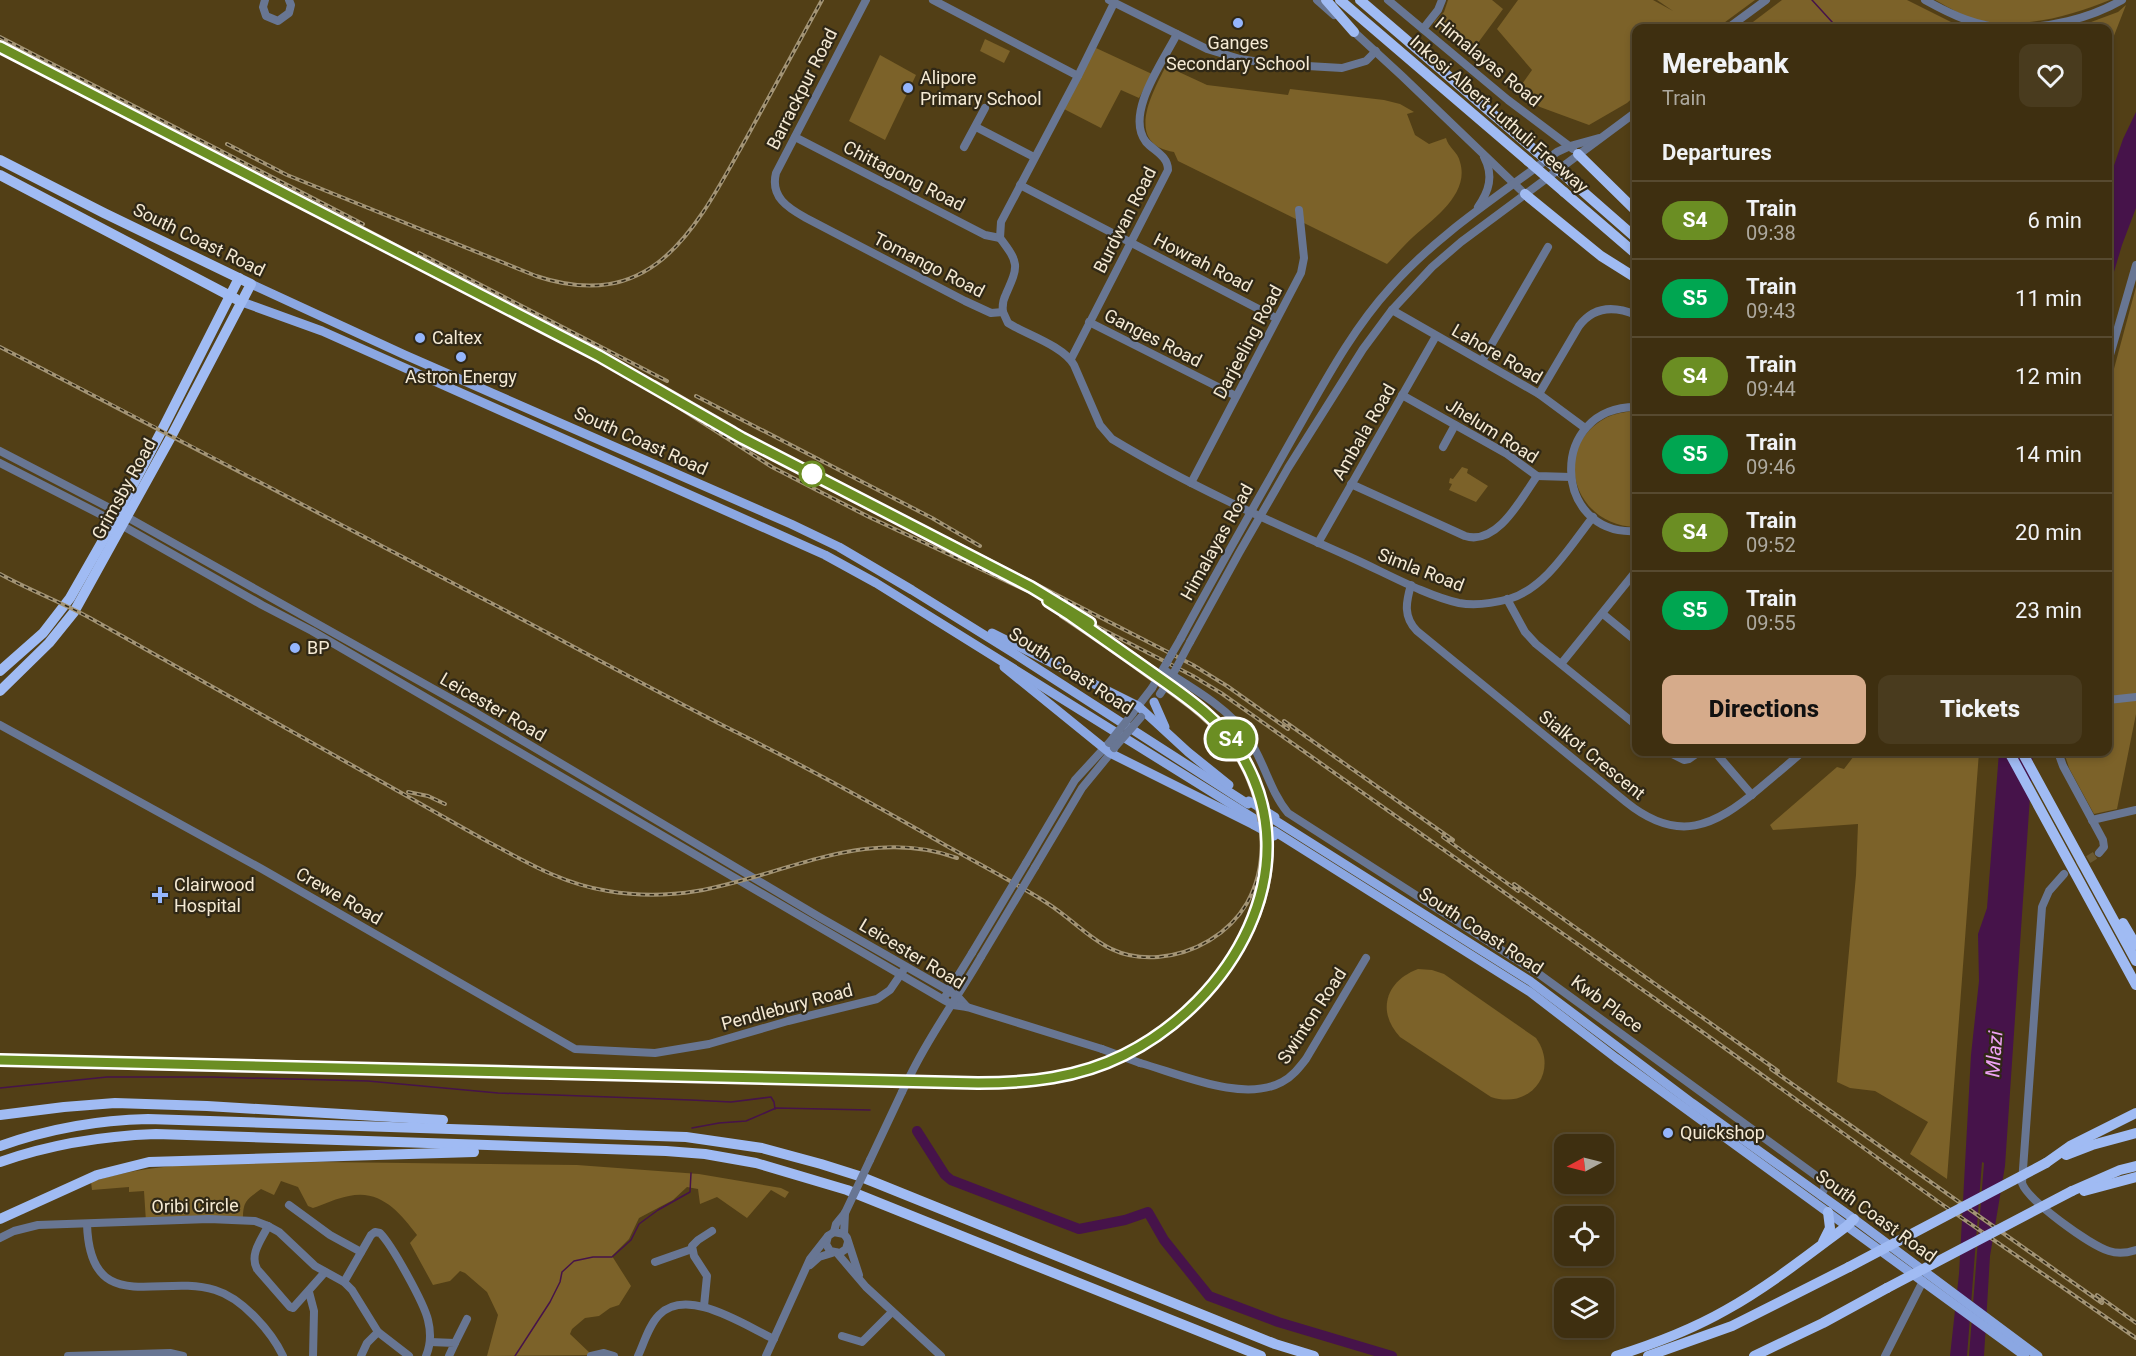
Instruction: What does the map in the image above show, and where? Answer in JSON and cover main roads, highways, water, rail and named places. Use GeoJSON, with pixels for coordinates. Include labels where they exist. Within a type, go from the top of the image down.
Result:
{"type":"FeatureCollection","features":[{"type":"Feature","properties":{"kind":"highway"},"geometry":{"type":"LineString","coordinates":[[1326,0],[1354,32]]}},
{"type":"Feature","properties":{"kind":"highway","name":"Inkosi Albert Luthuli Freeway"},"geometry":{"type":"LineString","coordinates":[[1340,0],[1632,251]]}},
{"type":"Feature","properties":{"kind":"highway","name":"Inkosi Albert Luthuli Freeway"},"geometry":{"type":"LineString","coordinates":[[1360,0],[1632,234]]}},
{"type":"Feature","properties":{"kind":"highway"},"geometry":{"type":"LineString","coordinates":[[1578,154],[1632,207]]}},
{"type":"Feature","properties":{"kind":"highway","name":"South Coast Road"},"geometry":{"type":"LineString","coordinates":[[0,160],[250,284]]}},
{"type":"Feature","properties":{"kind":"highway","name":"South Coast Road"},"geometry":{"type":"LineString","coordinates":[[0,176],[242,302]]}},
{"type":"Feature","properties":{"kind":"highway"},"geometry":{"type":"LineString","coordinates":[[1525,194],[1601,256],[1632,275]]}},
{"type":"Feature","properties":{"kind":"highway","name":"Grimsby Road"},"geometry":{"type":"LineString","coordinates":[[120,519],[239,278]]}},
{"type":"Feature","properties":{"kind":"highway","name":"Grimsby Road"},"geometry":{"type":"LineString","coordinates":[[0,691],[57,626],[70,598],[120,519],[250,284]]}},
{"type":"Feature","properties":{"kind":"highway","name":"Grimsby Road"},"geometry":{"type":"LineString","coordinates":[[0,671],[57,626]]}},
{"type":"Feature","properties":{"kind":"highway"},"geometry":{"type":"LineString","coordinates":[[2011,756],[2136,985]]}},
{"type":"Feature","properties":{"kind":"highway"},"geometry":{"type":"LineString","coordinates":[[2024,756],[2136,961]]}},
{"type":"Feature","properties":{"kind":"highway"},"geometry":{"type":"LineString","coordinates":[[2073,844],[2136,945]]}},
{"type":"Feature","properties":{"kind":"highway"},"geometry":{"type":"LineString","coordinates":[[0,1115],[89,1104],[127,1103],[499,1124],[530,1130]]}},
{"type":"Feature","properties":{"kind":"highway"},"geometry":{"type":"LineString","coordinates":[[2046,1163],[2070,1146],[2136,1113]]}},
{"type":"Feature","properties":{"kind":"highway"},"geometry":{"type":"LineString","coordinates":[[0,1146],[30,1135],[61,1128],[126,1119],[530,1130],[708,1139],[762,1148],[859,1176],[1275,1344],[1314,1356]]}},
{"type":"Feature","properties":{"kind":"highway"},"geometry":{"type":"LineString","coordinates":[[1648,1356],[1732,1326],[2046,1163],[2092,1145],[2136,1133]]}},
{"type":"Feature","properties":{"kind":"highway"},"geometry":{"type":"LineString","coordinates":[[0,1162],[63,1143],[156,1134],[705,1154],[756,1163],[819,1181],[882,1203],[1261,1356]]}},
{"type":"Feature","properties":{"kind":"highway"},"geometry":{"type":"LineString","coordinates":[[0,1219],[97,1175],[149,1162],[580,1149]]}},
{"type":"Feature","properties":{"kind":"highway"},"geometry":{"type":"LineString","coordinates":[[1754,1356],[1814,1328],[2072,1191],[2136,1166]]}},
{"type":"Feature","properties":{"kind":"highway"},"geometry":{"type":"LineString","coordinates":[[2072,1191],[2082,1192],[2136,1177]]}},
{"type":"Feature","properties":{"kind":"highway"},"geometry":{"type":"LineString","coordinates":[[1822,1245],[1830,1228],[1828,1212]]}},
{"type":"Feature","properties":{"kind":"highway"},"geometry":{"type":"LineString","coordinates":[[1616,1356],[1671,1336],[1727,1310],[1759,1290],[1851,1223]]}},
{"type":"Feature","properties":{"kind":"main road","name":"South Coast Road"},"geometry":{"type":"LineString","coordinates":[[250,284],[839,547],[912,590],[1249,802],[1302,848],[1530,992],[1623,1063],[1828,1212],[1851,1223],[1934,1284],[2006,1331],[2038,1356]]}},
{"type":"Feature","properties":{"kind":"main road","name":"South Coast Road"},"geometry":{"type":"LineString","coordinates":[[242,302],[299,322],[825,555],[906,602],[1254,822]]}},
{"type":"Feature","properties":{"kind":"main road"},"geometry":{"type":"LineString","coordinates":[[299,322],[305,309]]}},
{"type":"Feature","properties":{"kind":"main road"},"geometry":{"type":"LineString","coordinates":[[413,372],[420,361]]}},
{"type":"Feature","properties":{"kind":"main road"},"geometry":{"type":"LineString","coordinates":[[483,403],[488,391]]}},
{"type":"Feature","properties":{"kind":"main road"},"geometry":{"type":"LineString","coordinates":[[528,423],[533,411]]}},
{"type":"Feature","properties":{"kind":"main road"},"geometry":{"type":"LineString","coordinates":[[555,435],[560,423]]}},
{"type":"Feature","properties":{"kind":"main road"},"geometry":{"type":"LineString","coordinates":[[627,467],[633,455]]}},
{"type":"Feature","properties":{"kind":"main road"},"geometry":{"type":"LineString","coordinates":[[763,528],[769,515]]}},
{"type":"Feature","properties":{"kind":"main road"},"geometry":{"type":"LineString","coordinates":[[906,602],[912,590]]}},
{"type":"Feature","properties":{"kind":"main road"},"geometry":{"type":"LineString","coordinates":[[970,626],[986,630],[1139,712],[1169,734],[1249,802]]}},
{"type":"Feature","properties":{"kind":"main road"},"geometry":{"type":"LineString","coordinates":[[973,644],[1109,748],[1254,822],[1275,825]]}},
{"type":"Feature","properties":{"kind":"main road"},"geometry":{"type":"LineString","coordinates":[[1157,698],[1157,711],[1169,734]]}},
{"type":"Feature","properties":{"kind":"main road","name":"South Coast Road"},"geometry":{"type":"LineString","coordinates":[[1275,825],[1530,981],[1620,1050],[1821,1196],[1923,1281],[1934,1284],[2002,1341],[2025,1356]]}},
{"type":"Feature","properties":{"kind":"main road"},"geometry":{"type":"LineString","coordinates":[[2011,1348],[2020,1356]]}},
{"type":"Feature","properties":{"kind":"water"},"geometry":{"type":"Polygon","coordinates":[[[2136,112],[2136,208],[2112,279],[2112,171],[2123,139],[2136,112]]]}},
{"type":"Feature","properties":{"kind":"water","name":"Mlazi"},"geometry":{"type":"Polygon","coordinates":[[[1999,756],[2033,756],[2005,1166],[1990,1256],[1984,1356],[1969,1356],[1984,1163],[1982,1162],[1967,1356],[1950,1356],[1959,1274],[1971,1055],[1979,981],[1978,934],[1987,908],[1999,756]]]}},
{"type":"Feature","properties":{"kind":"waterway"},"geometry":{"type":"LineString","coordinates":[[1812,0],[1835,24]]}},
{"type":"Feature","properties":{"kind":"waterway"},"geometry":{"type":"LineString","coordinates":[[0,1088],[107,1077],[368,1081],[498,1093],[731,1102],[771,1097],[775,1109]]}},
{"type":"Feature","properties":{"kind":"waterway"},"geometry":{"type":"LineString","coordinates":[[692,1128],[746,1121],[776,1108],[870,1110]]}},
{"type":"Feature","properties":{"kind":"waterway"},"geometry":{"type":"LineString","coordinates":[[917,1131],[945,1175],[951,1180],[1079,1229],[1125,1220],[1148,1212],[1164,1240],[1209,1296],[1278,1322],[1392,1356]]}},
{"type":"Feature","properties":{"kind":"waterway"},"geometry":{"type":"LineString","coordinates":[[515,1356],[550,1302],[560,1282],[562,1272],[574,1261],[593,1257],[612,1257],[631,1240],[639,1224],[690,1192],[691,1173]]}},
{"type":"Feature","properties":{"kind":"tunnel"},"geometry":{"type":"LineString","coordinates":[[2078,866],[2099,853]]}},
{"type":"Feature","properties":{"kind":"railway"},"geometry":{"type":"LineString","coordinates":[[227,144],[287,175],[536,276],[578,285],[613,283],[643,273],[668,254],[690,230],[729,170],[822,0]]}},
{"type":"Feature","properties":{"kind":"railway"},"geometry":{"type":"LineString","coordinates":[[0,37],[363,224]]}},
{"type":"Feature","properties":{"kind":"railway"},"geometry":{"type":"LineString","coordinates":[[0,51],[610,366],[772,467],[869,517],[1036,595],[1193,676],[1221,693],[1701,1031],[1943,1205],[2136,1338]]}},
{"type":"Feature","properties":{"kind":"railway"},"geometry":{"type":"LineString","coordinates":[[355,224],[424,260]]}},
{"type":"Feature","properties":{"kind":"railway"},"geometry":{"type":"LineString","coordinates":[[419,253],[667,381]]}},
{"type":"Feature","properties":{"kind":"railway"},"geometry":{"type":"LineString","coordinates":[[0,347],[842,788],[1035,895],[1110,948],[1140,957],[1158,957],[1185,952],[1209,940],[1231,924],[1247,903],[1256,884],[1262,845],[1255,798],[1247,776],[1223,738],[1190,707],[1061,616]]}},
{"type":"Feature","properties":{"kind":"railway"},"geometry":{"type":"LineString","coordinates":[[655,382],[735,428]]}},
{"type":"Feature","properties":{"kind":"railway"},"geometry":{"type":"LineString","coordinates":[[696,396],[932,518],[980,546]]}},
{"type":"Feature","properties":{"kind":"railway"},"geometry":{"type":"LineString","coordinates":[[725,428],[954,547]]}},
{"type":"Feature","properties":{"kind":"railway"},"geometry":{"type":"LineString","coordinates":[[948,539],[1193,665],[1288,729]]}},
{"type":"Feature","properties":{"kind":"railway"},"geometry":{"type":"LineString","coordinates":[[0,574],[90,618],[513,855],[544,871],[591,888],[641,895],[697,891],[826,856],[891,847],[924,849],[957,858]]}},
{"type":"Feature","properties":{"kind":"railway"},"geometry":{"type":"LineString","coordinates":[[1130,651],[1191,695],[1226,728]]}},
{"type":"Feature","properties":{"kind":"railway"},"geometry":{"type":"LineString","coordinates":[[1284,721],[1453,840]]}},
{"type":"Feature","properties":{"kind":"railway"},"geometry":{"type":"LineString","coordinates":[[0,1064],[983,1086],[1030,1085],[1078,1077],[1137,1052],[1178,1023],[1214,989],[1243,949],[1263,905],[1272,858],[1268,810],[1250,762]]}},
{"type":"Feature","properties":{"kind":"railway"},"geometry":{"type":"LineString","coordinates":[[408,792],[428,796],[445,804]]}},
{"type":"Feature","properties":{"kind":"railway"},"geometry":{"type":"LineString","coordinates":[[1443,837],[1518,891]]}},
{"type":"Feature","properties":{"kind":"railway"},"geometry":{"type":"LineString","coordinates":[[1514,884],[1778,1071]]}},
{"type":"Feature","properties":{"kind":"railway"},"geometry":{"type":"LineString","coordinates":[[1771,1069],[2102,1303]]}},
{"type":"Feature","properties":{"kind":"railway"},"geometry":{"type":"LineString","coordinates":[[2097,1295],[2136,1323]]}},
{"type":"Feature","properties":{"kind":"train","name":"S4"},"geometry":{"type":"LineString","coordinates":[[0,47],[599,356],[742,438],[1073,610],[1090,623],[1048,601],[1196,704],[1231,739],[1246,763],[1258,790],[1265,819],[1268,856],[1261,898],[1246,935],[1230,963],[1201,998],[1170,1026],[1123,1056],[1097,1067],[1050,1079],[978,1083],[0,1060]]}},
{"type":"Feature","properties":{"kind":"place","name":"Ganges Secondary School"},"geometry":{"type":"Point","coordinates":[1238,23]}},
{"type":"Feature","properties":{"kind":"place","name":"Alipore Primary School"},"geometry":{"type":"Point","coordinates":[908,88]}},
{"type":"Feature","properties":{"kind":"place","name":"Caltex"},"geometry":{"type":"Point","coordinates":[420,338]}},
{"type":"Feature","properties":{"kind":"place","name":"Astron Energy"},"geometry":{"type":"Point","coordinates":[461,357]}},
{"type":"Feature","properties":{"kind":"place","name":"BP"},"geometry":{"type":"Point","coordinates":[295,648]}},
{"type":"Feature","properties":{"kind":"place","name":"Clairwood Hospital"},"geometry":{"type":"Point","coordinates":[160,895]}},
{"type":"Feature","properties":{"kind":"place","name":"Quickshop"},"geometry":{"type":"Point","coordinates":[1668,1133]}}]}
